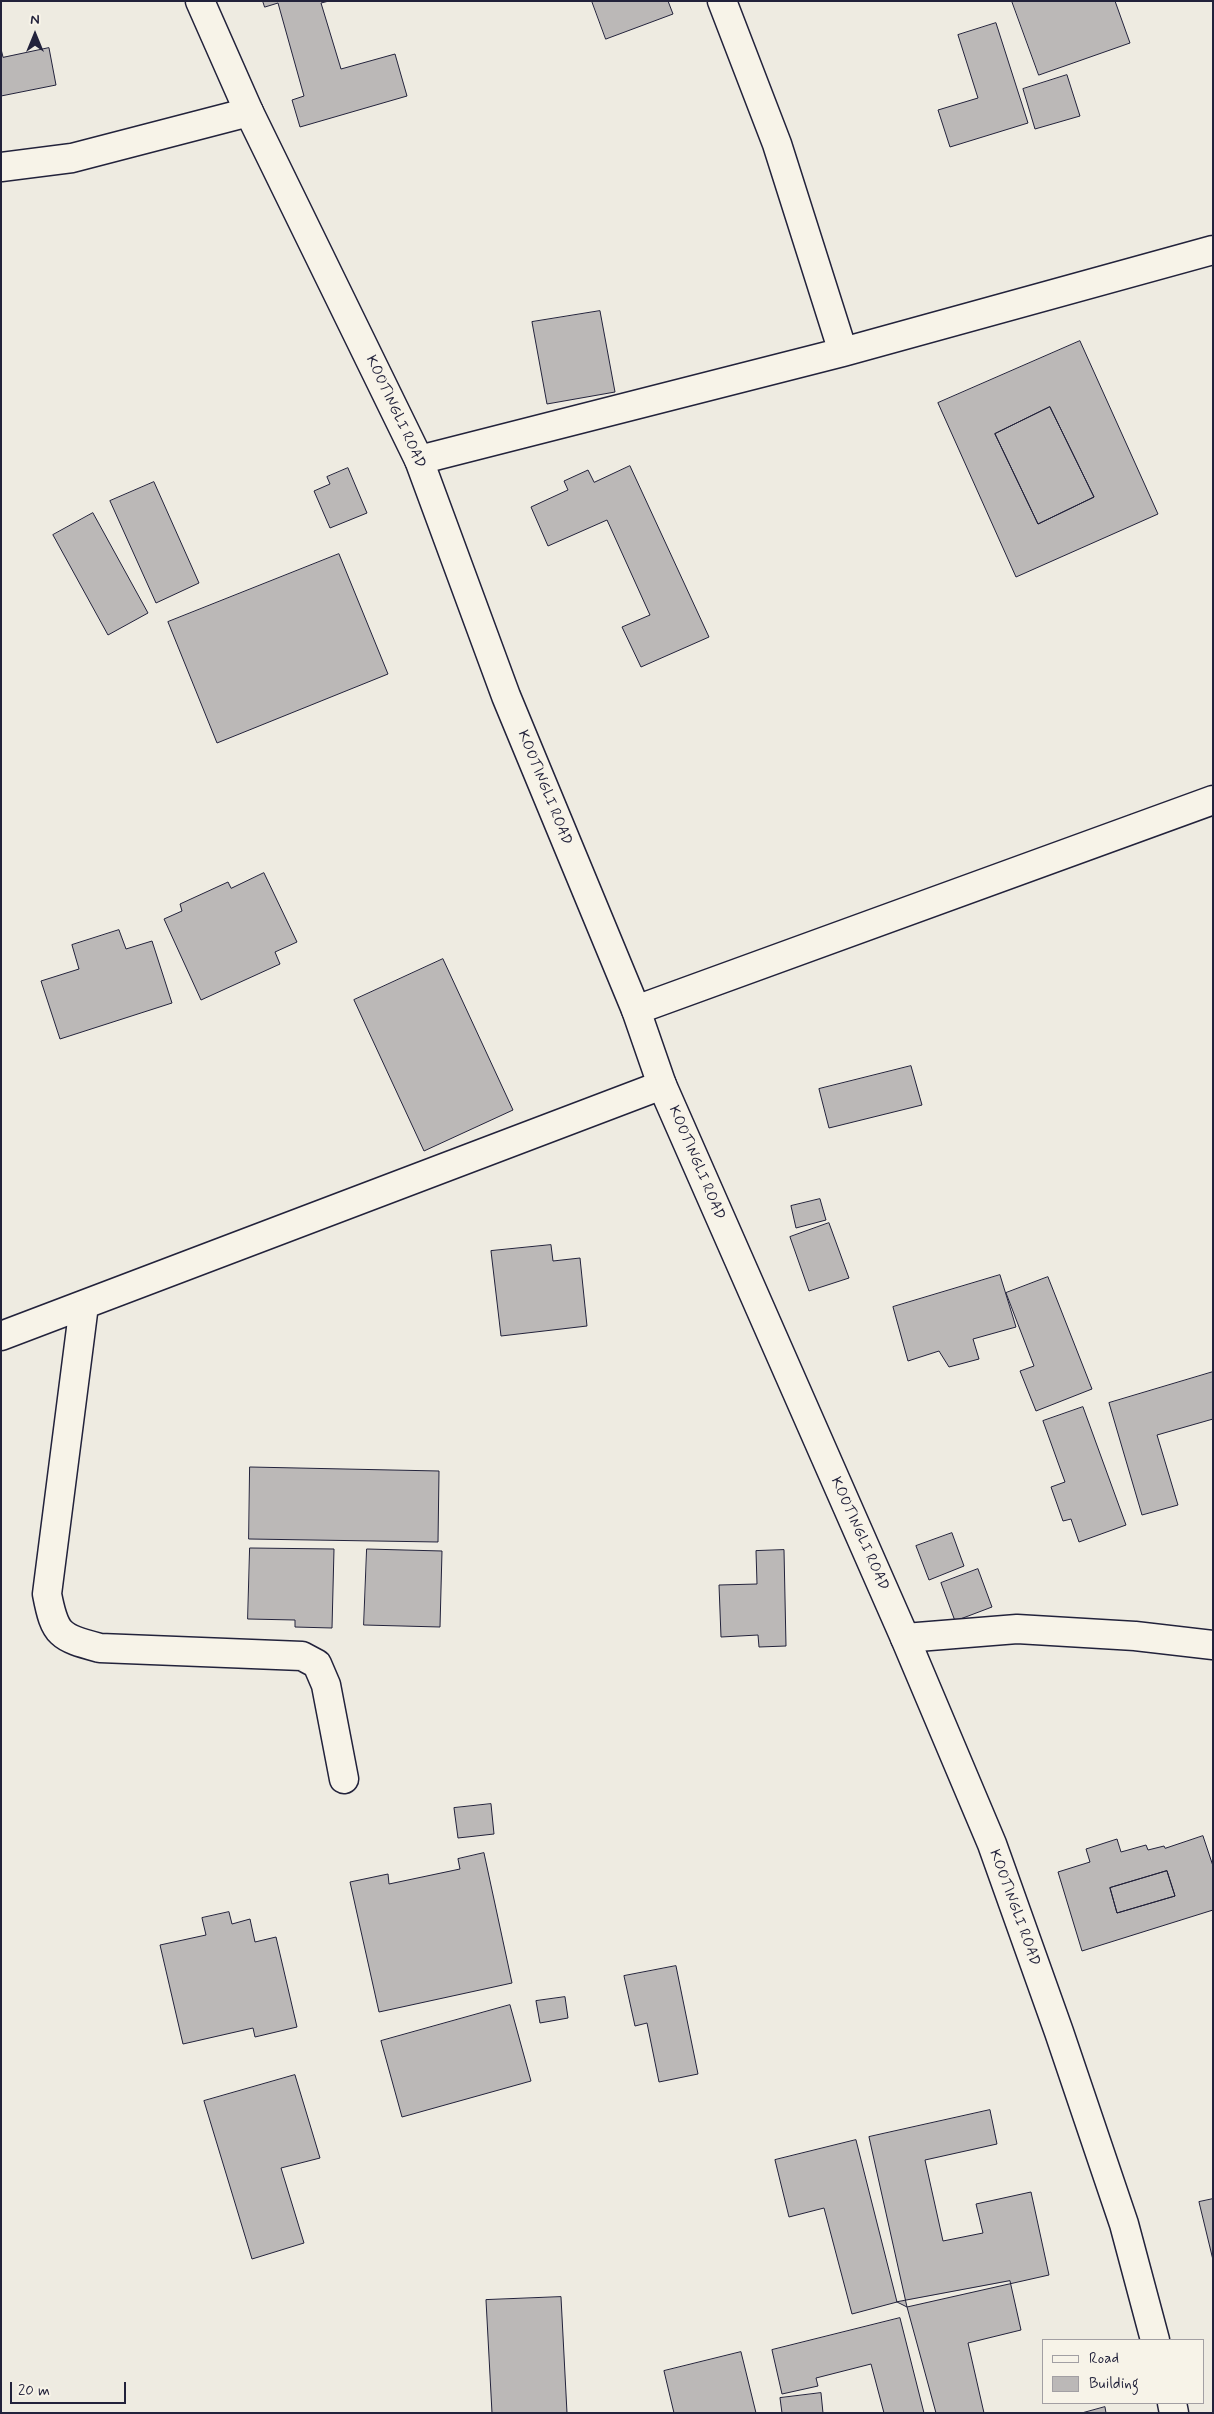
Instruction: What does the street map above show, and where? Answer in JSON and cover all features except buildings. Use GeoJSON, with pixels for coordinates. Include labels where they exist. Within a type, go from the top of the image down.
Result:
{"type":"FeatureCollection","features":[{"type":"Feature","properties":{"kind":"street","name":"KOOTINGLI ROAD"},"geometry":{"type":"LineString","coordinates":[[200,1],[249,112],[419,460],[506,696],[636,1010],[662,1085],[798,1400],[905,1638],[992,1844],[1059,2032],[1124,2224],[1155,2339]]}},
{"type":"Feature","properties":{"kind":"street"},"geometry":{"type":"LineString","coordinates":[[722,1],[777,144],[843,352]]}},
{"type":"Feature","properties":{"kind":"street"},"geometry":{"type":"LineString","coordinates":[[1,167],[72,158],[249,112]]}},
{"type":"Feature","properties":{"kind":"street"},"geometry":{"type":"LineString","coordinates":[[419,460],[843,352],[1213,250]]}},
{"type":"Feature","properties":{"kind":"street"},"geometry":{"type":"LineString","coordinates":[[636,1010],[1213,800]]}},
{"type":"Feature","properties":{"kind":"street"},"geometry":{"type":"LineString","coordinates":[[1,1336],[662,1085]]}},
{"type":"Feature","properties":{"kind":"street"},"geometry":{"type":"LineString","coordinates":[[84,1305],[47,1594],[52,1620],[67,1639],[100,1648],[302,1656],[317,1664],[326,1684],[344,1779]]}},
{"type":"Feature","properties":{"kind":"street"},"geometry":{"type":"LineString","coordinates":[[905,1638],[1017,1629],[1135,1636],[1213,1645]]}}]}
